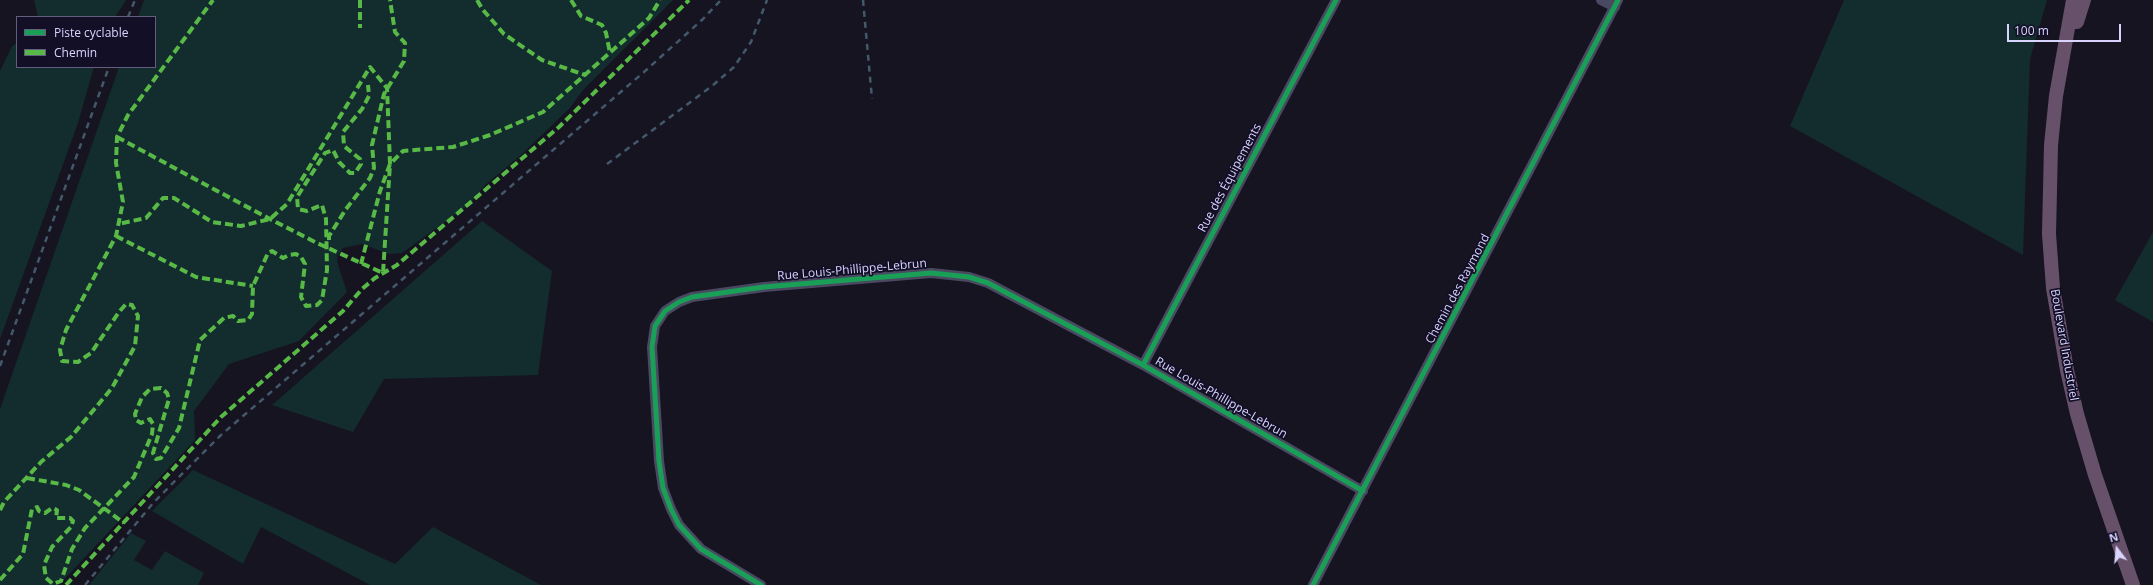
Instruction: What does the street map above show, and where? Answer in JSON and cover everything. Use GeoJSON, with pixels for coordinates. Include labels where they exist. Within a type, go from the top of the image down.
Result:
{"type":"FeatureCollection","features":[{"type":"Feature","properties":{"kind":"highway","name":"Boulevard Industriel"},"geometry":{"type":"LineString","coordinates":[[2073,0],[2056,96],[2050,189],[2049,234],[2053,288],[2067,370],[2077,414],[2095,475],[2133,585]]}},
{"type":"Feature","properties":{"kind":"highway","name":"Boulevard Industriel"},"geometry":{"type":"LineString","coordinates":[[2056,96],[2084,0]]}},
{"type":"Feature","properties":{"kind":"street","name":"Rue des Équipements"},"geometry":{"type":"LineString","coordinates":[[1143,365],[1336,0]]}},
{"type":"Feature","properties":{"kind":"street"},"geometry":{"type":"LineString","coordinates":[[1601,0],[1616,4]]}},
{"type":"Feature","properties":{"kind":"street","name":"Chemin des Raymond"},"geometry":{"type":"LineString","coordinates":[[1313,585],[1616,4]]}},
{"type":"Feature","properties":{"kind":"street","name":"Rue Louis-Phillippe-Lebrun"},"geometry":{"type":"LineString","coordinates":[[761,585],[721,563],[695,544],[679,525],[671,510],[663,488],[659,461],[652,347],[655,326],[665,311],[679,302],[692,297],[764,287],[931,273],[951,274],[988,283],[1143,365],[1363,491]]}},
{"type":"Feature","properties":{"kind":"green space"},"geometry":{"type":"Polygon","coordinates":[[[34,0],[126,0],[116,16],[38,16],[34,0]]]}},
{"type":"Feature","properties":{"kind":"green space"},"geometry":{"type":"Polygon","coordinates":[[[144,0],[673,0],[583,90],[570,108],[521,155],[483,187],[470,204],[402,253],[389,254],[362,244],[343,248],[337,256],[338,265],[347,292],[299,341],[229,364],[194,411],[195,440],[59,585],[0,585],[0,409],[119,68],[156,68],[156,16],[138,16],[144,0]]]}},
{"type":"Feature","properties":{"kind":"green space"},"geometry":{"type":"Polygon","coordinates":[[[1844,0],[2047,0],[2030,59],[2023,255],[1790,126],[1844,0]]]}},
{"type":"Feature","properties":{"kind":"green space"},"geometry":{"type":"Polygon","coordinates":[[[16,44],[16,68],[94,68],[78,123],[0,339],[0,71],[12,46],[16,44]]]}},
{"type":"Feature","properties":{"kind":"green space"},"geometry":{"type":"Polygon","coordinates":[[[482,221],[552,271],[538,375],[384,379],[353,432],[272,405],[482,221]]]}},
{"type":"Feature","properties":{"kind":"green space"},"geometry":{"type":"Polygon","coordinates":[[[2153,232],[2153,322],[2115,300],[2153,232]]]}},
{"type":"Feature","properties":{"kind":"green space"},"geometry":{"type":"Polygon","coordinates":[[[193,470],[395,564],[433,527],[541,585],[370,585],[261,527],[243,564],[152,511],[193,470]]]}},
{"type":"Feature","properties":{"kind":"green space"},"geometry":{"type":"Polygon","coordinates":[[[131,533],[146,541],[134,560],[152,570],[165,551],[204,573],[198,585],[89,585],[131,533]]]}},
{"type":"Feature","properties":{"kind":"railway"},"geometry":{"type":"LineString","coordinates":[[128,16],[135,0]]}},
{"type":"Feature","properties":{"kind":"railway"},"geometry":{"type":"LineString","coordinates":[[85,585],[154,502],[221,435],[644,72],[703,19],[721,0]]}},
{"type":"Feature","properties":{"kind":"railway"},"geometry":{"type":"LineString","coordinates":[[607,164],[712,86],[734,67],[751,42],[767,0]]}},
{"type":"Feature","properties":{"kind":"railway"},"geometry":{"type":"LineString","coordinates":[[863,0],[872,99]]}},
{"type":"Feature","properties":{"kind":"railway"},"geometry":{"type":"LineString","coordinates":[[0,366],[109,68]]}},
{"type":"Feature","properties":{"kind":"marked path"},"geometry":{"type":"LineString","coordinates":[[0,510],[4,502],[41,462],[71,437],[112,388],[135,346],[138,316],[132,305],[126,304],[91,353],[78,362],[62,361],[60,350],[66,330],[116,236],[123,202],[116,163],[117,137],[128,115],[213,0]]}},
{"type":"Feature","properties":{"kind":"marked path"},"geometry":{"type":"LineString","coordinates":[[360,0],[360,28]]}},
{"type":"Feature","properties":{"kind":"marked path"},"geometry":{"type":"LineString","coordinates":[[329,240],[329,236],[346,209],[370,178],[374,168],[372,145],[384,94],[404,61],[405,43],[395,32],[390,0]]}},
{"type":"Feature","properties":{"kind":"marked path"},"geometry":{"type":"LineString","coordinates":[[477,0],[483,10],[504,34],[542,60],[585,75]]}},
{"type":"Feature","properties":{"kind":"marked path"},"geometry":{"type":"LineString","coordinates":[[571,0],[581,16],[602,25],[606,33],[610,53]]}},
{"type":"Feature","properties":{"kind":"marked path"},"geometry":{"type":"LineString","coordinates":[[361,264],[380,191],[390,164],[403,151],[453,147],[490,135],[543,112],[649,18],[660,0]]}},
{"type":"Feature","properties":{"kind":"marked path"},"geometry":{"type":"LineString","coordinates":[[66,585],[221,417],[343,311],[362,289],[375,278],[397,265],[559,127],[689,0]]}},
{"type":"Feature","properties":{"kind":"marked path"},"geometry":{"type":"LineString","coordinates":[[117,137],[270,219],[317,243],[383,273],[390,164],[387,88],[370,67],[287,204],[270,219],[241,226],[212,222],[174,198],[163,198],[146,218],[118,224]]}},
{"type":"Feature","properties":{"kind":"marked path"},"geometry":{"type":"LineString","coordinates":[[0,580],[23,554],[32,509],[37,507],[39,511],[45,513],[52,508],[57,510],[56,518],[70,518],[73,521],[71,527],[52,547],[44,565],[46,578],[53,584],[61,581],[72,549],[85,528],[134,477],[152,434],[153,424],[150,419],[141,423],[136,420],[135,414],[142,397],[150,389],[161,388],[167,393],[169,399],[153,453],[156,459],[161,458],[179,428],[200,340],[224,318],[233,316],[238,321],[248,320],[252,314],[253,286],[268,253],[272,251],[283,258],[296,254],[301,257],[305,264],[301,297],[306,306],[317,305],[322,300],[327,270],[326,219],[322,205],[307,211],[298,209],[297,197],[325,153],[333,150],[339,162],[350,173],[355,173],[361,164],[360,159],[344,146],[343,132],[362,109],[369,96],[368,85]]}},
{"type":"Feature","properties":{"kind":"marked path"},"geometry":{"type":"LineString","coordinates":[[116,236],[196,277],[253,286]]}},
{"type":"Feature","properties":{"kind":"marked path"},"geometry":{"type":"LineString","coordinates":[[27,478],[66,485],[79,490],[124,523]]}},
{"type":"Feature","properties":{"kind":"cycle path"},"geometry":{"type":"LineString","coordinates":[[1143,365],[1336,0]]}},
{"type":"Feature","properties":{"kind":"cycle path"},"geometry":{"type":"LineString","coordinates":[[1313,585],[1618,0]]}},
{"type":"Feature","properties":{"kind":"cycle path"},"geometry":{"type":"LineString","coordinates":[[761,585],[701,549],[679,525],[663,488],[659,461],[652,347],[655,326],[665,311],[679,302],[692,297],[764,287],[931,273],[969,277],[988,283],[1143,365],[1363,491]]}}]}
